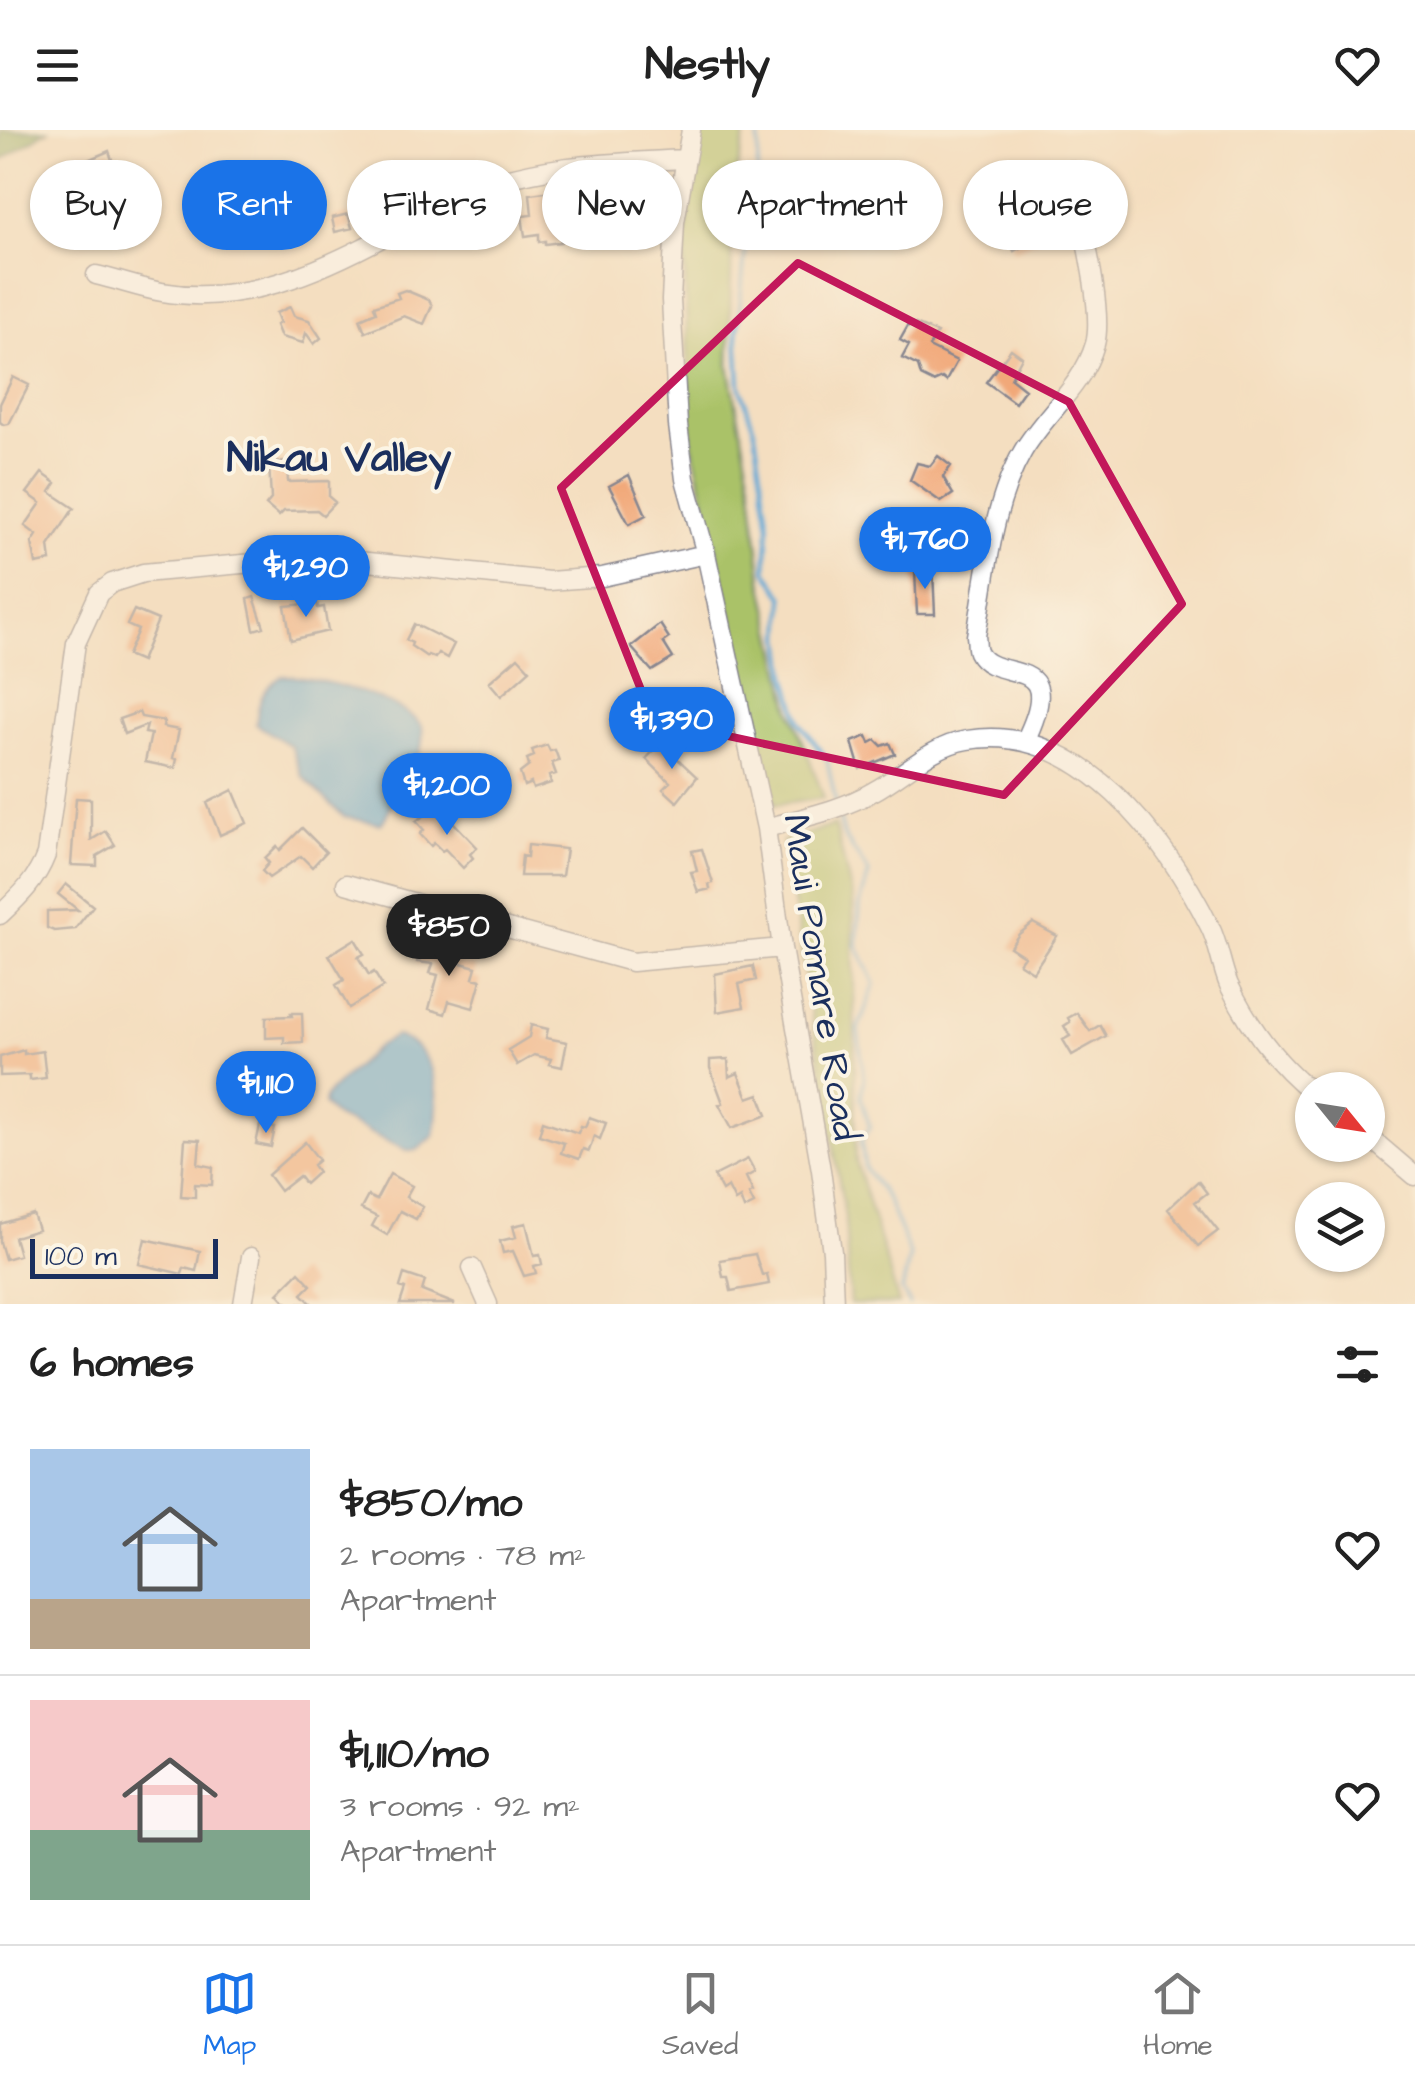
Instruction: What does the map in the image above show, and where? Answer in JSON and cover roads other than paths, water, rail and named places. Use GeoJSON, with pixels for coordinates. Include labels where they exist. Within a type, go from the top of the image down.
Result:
{"type":"FeatureCollection","features":[{"type":"Feature","properties":{"kind":"street","name":"Maui Pomare Road"},"geometry":{"type":"LineString","coordinates":[[692,130],[675,222],[671,300],[678,424],[685,478],[706,554],[766,828],[782,948],[821,1170],[832,1252],[834,1304]]}},
{"type":"Feature","properties":{"kind":"street"},"geometry":{"type":"LineString","coordinates":[[96,275],[163,292],[203,295],[240,291],[295,280],[474,190],[556,166],[686,159]]}},
{"type":"Feature","properties":{"kind":"street"},"geometry":{"type":"LineString","coordinates":[[1025,741],[1039,707],[1036,686],[1025,674],[991,664],[978,653],[976,636],[996,524],[1015,468],[1039,425],[1080,378],[1096,342],[1097,310],[1086,250]]}},
{"type":"Feature","properties":{"kind":"street"},"geometry":{"type":"LineString","coordinates":[[0,915],[30,886],[46,855],[76,644],[99,593],[112,582],[142,572],[320,557],[550,581],[602,577],[706,554]]}},
{"type":"Feature","properties":{"kind":"street"},"geometry":{"type":"LineString","coordinates":[[766,828],[874,792],[936,750],[965,740],[998,737],[1059,752],[1102,782],[1181,874],[1212,930],[1228,982],[1248,1019],[1274,1057],[1295,1076]]}},
{"type":"Feature","properties":{"kind":"street"},"geometry":{"type":"LineString","coordinates":[[346,884],[632,962],[782,948]]}},
{"type":"Feature","properties":{"kind":"street"},"geometry":{"type":"LineString","coordinates":[[1385,1150],[1415,1176]]}},
{"type":"Feature","properties":{"kind":"street"},"geometry":{"type":"LineString","coordinates":[[243,1304],[251,1258]]}},
{"type":"Feature","properties":{"kind":"street"},"geometry":{"type":"LineString","coordinates":[[472,1268],[488,1304]]}},
{"type":"Feature","properties":{"kind":"water"},"geometry":{"type":"Polygon","coordinates":[[[282,676],[358,691],[397,707],[422,727],[418,758],[381,824],[344,817],[302,776],[291,746],[256,724],[262,697],[282,676]]]}},
{"type":"Feature","properties":{"kind":"water"},"geometry":{"type":"Polygon","coordinates":[[[396,1036],[421,1052],[436,1092],[434,1136],[417,1150],[406,1150],[336,1117],[324,1105],[331,1090],[379,1045],[396,1036]]]}},
{"type":"Feature","properties":{"kind":"waterway"},"geometry":{"type":"LineString","coordinates":[[759,130],[757,188],[737,333],[740,385],[755,432],[769,526],[766,570],[784,597],[782,637],[787,675],[800,722],[827,760],[836,803]]}},
{"type":"Feature","properties":{"kind":"waterway"},"geometry":{"type":"LineString","coordinates":[[838,812],[844,836],[869,873],[860,904],[857,945],[875,984],[858,1029],[864,1078],[861,1097],[870,1127],[861,1141],[865,1168],[887,1199],[910,1254],[902,1291],[910,1304]]}},
{"type":"Feature","properties":{"kind":"district","name":"Nikau Valley"},"geometry":{"type":"Point","coordinates":[339,456]}}]}
